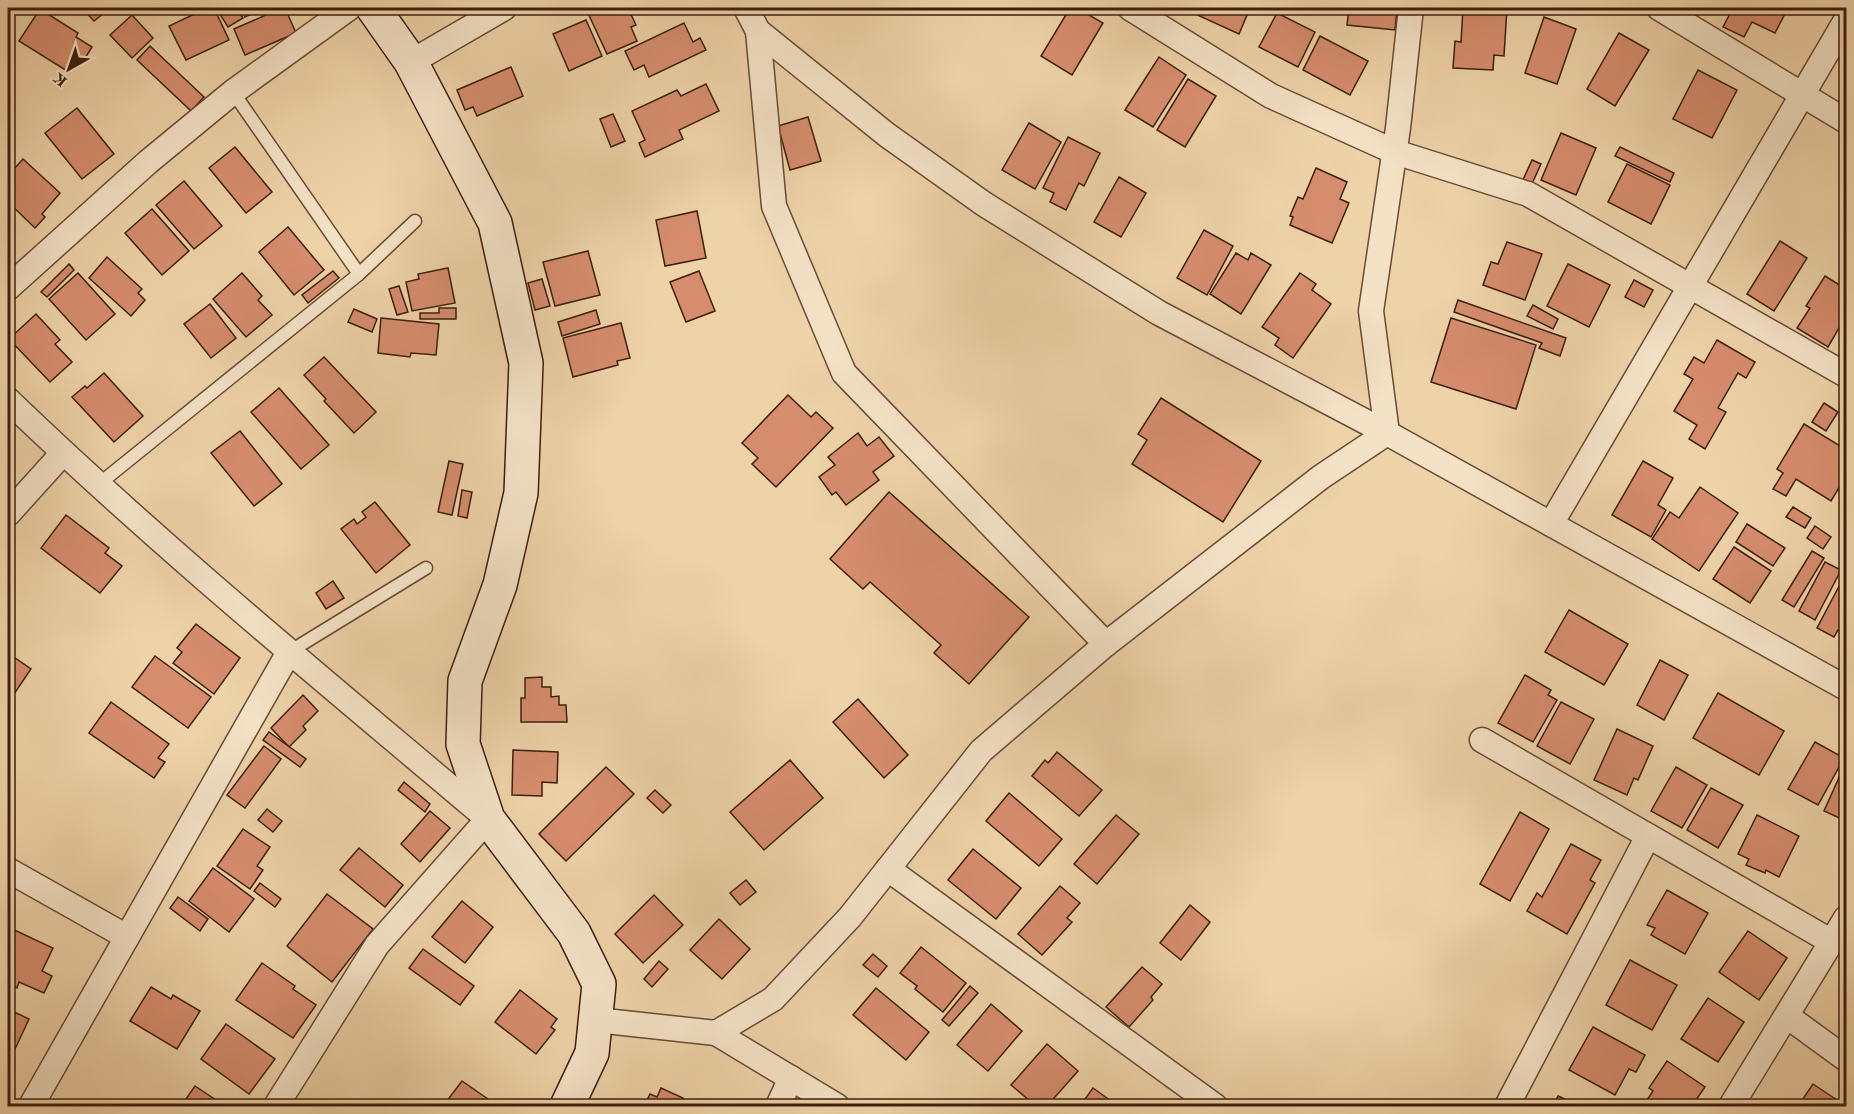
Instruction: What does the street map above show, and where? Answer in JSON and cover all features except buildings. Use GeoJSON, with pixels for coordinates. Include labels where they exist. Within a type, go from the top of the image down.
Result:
{"type":"FeatureCollection","features":[{"type":"Feature","properties":{"kind":"street"},"geometry":{"type":"LineString","coordinates":[[8,288],[148,162],[233,92],[349,8]]}},
{"type":"Feature","properties":{"kind":"street"},"geometry":{"type":"LineString","coordinates":[[373,8],[411,62],[495,224],[526,363],[521,494],[500,585],[465,681],[463,744],[488,819]]}},
{"type":"Feature","properties":{"kind":"street"},"geometry":{"type":"LineString","coordinates":[[411,62],[504,8]]}},
{"type":"Feature","properties":{"kind":"street"},"geometry":{"type":"LineString","coordinates":[[746,8],[758,31],[774,206],[844,373],[1106,644]]}},
{"type":"Feature","properties":{"kind":"street"},"geometry":{"type":"LineString","coordinates":[[1130,8],[1271,96],[1395,152],[1528,194],[1846,375]]}},
{"type":"Feature","properties":{"kind":"street"},"geometry":{"type":"LineString","coordinates":[[1387,433],[1371,311],[1395,152],[1412,8]]}},
{"type":"Feature","properties":{"kind":"street"},"geometry":{"type":"LineString","coordinates":[[1659,8],[1846,121]]}},
{"type":"Feature","properties":{"kind":"street"},"geometry":{"type":"LineString","coordinates":[[1551,524],[1846,20]]}},
{"type":"Feature","properties":{"kind":"street"},"geometry":{"type":"LineString","coordinates":[[758,31],[887,135],[984,204],[1159,313],[1387,433],[1846,688]]}},
{"type":"Feature","properties":{"kind":"street"},"geometry":{"type":"LineString","coordinates":[[8,400],[63,453],[289,652],[488,819],[574,933],[599,984],[592,1053],[567,1107]]}},
{"type":"Feature","properties":{"kind":"street"},"geometry":{"type":"LineString","coordinates":[[716,1033],[773,999],[850,917],[981,751],[1106,644],[1321,477],[1387,433]]}},
{"type":"Feature","properties":{"kind":"street"},"geometry":{"type":"LineString","coordinates":[[8,514],[63,453]]}},
{"type":"Feature","properties":{"kind":"street"},"geometry":{"type":"LineString","coordinates":[[31,1107],[289,652]]}},
{"type":"Feature","properties":{"kind":"street"},"geometry":{"type":"LineString","coordinates":[[1482,741],[1832,942]]}},
{"type":"Feature","properties":{"kind":"street"},"geometry":{"type":"LineString","coordinates":[[276,1107],[377,945],[488,819]]}},
{"type":"Feature","properties":{"kind":"street"},"geometry":{"type":"LineString","coordinates":[[1507,1107],[1648,836]]}},
{"type":"Feature","properties":{"kind":"street"},"geometry":{"type":"LineString","coordinates":[[888,869],[1215,1107]]}},
{"type":"Feature","properties":{"kind":"street"},"geometry":{"type":"LineString","coordinates":[[8,870],[127,937]]}},
{"type":"Feature","properties":{"kind":"street"},"geometry":{"type":"LineString","coordinates":[[1731,1107],[1846,918]]}},
{"type":"Feature","properties":{"kind":"street"},"geometry":{"type":"LineString","coordinates":[[1787,1016],[1846,1059]]}},
{"type":"Feature","properties":{"kind":"street"},"geometry":{"type":"LineString","coordinates":[[596,1020],[716,1033],[837,1107]]}},
{"type":"Feature","properties":{"kind":"street"},"geometry":{"type":"LineString","coordinates":[[778,1107],[790,1078]]}},
{"type":"Feature","properties":{"kind":"lane"},"geometry":{"type":"LineString","coordinates":[[233,92],[360,274]]}},
{"type":"Feature","properties":{"kind":"lane"},"geometry":{"type":"LineString","coordinates":[[99,484],[360,274],[415,221]]}},
{"type":"Feature","properties":{"kind":"lane"},"geometry":{"type":"LineString","coordinates":[[289,652],[426,568]]}}]}
